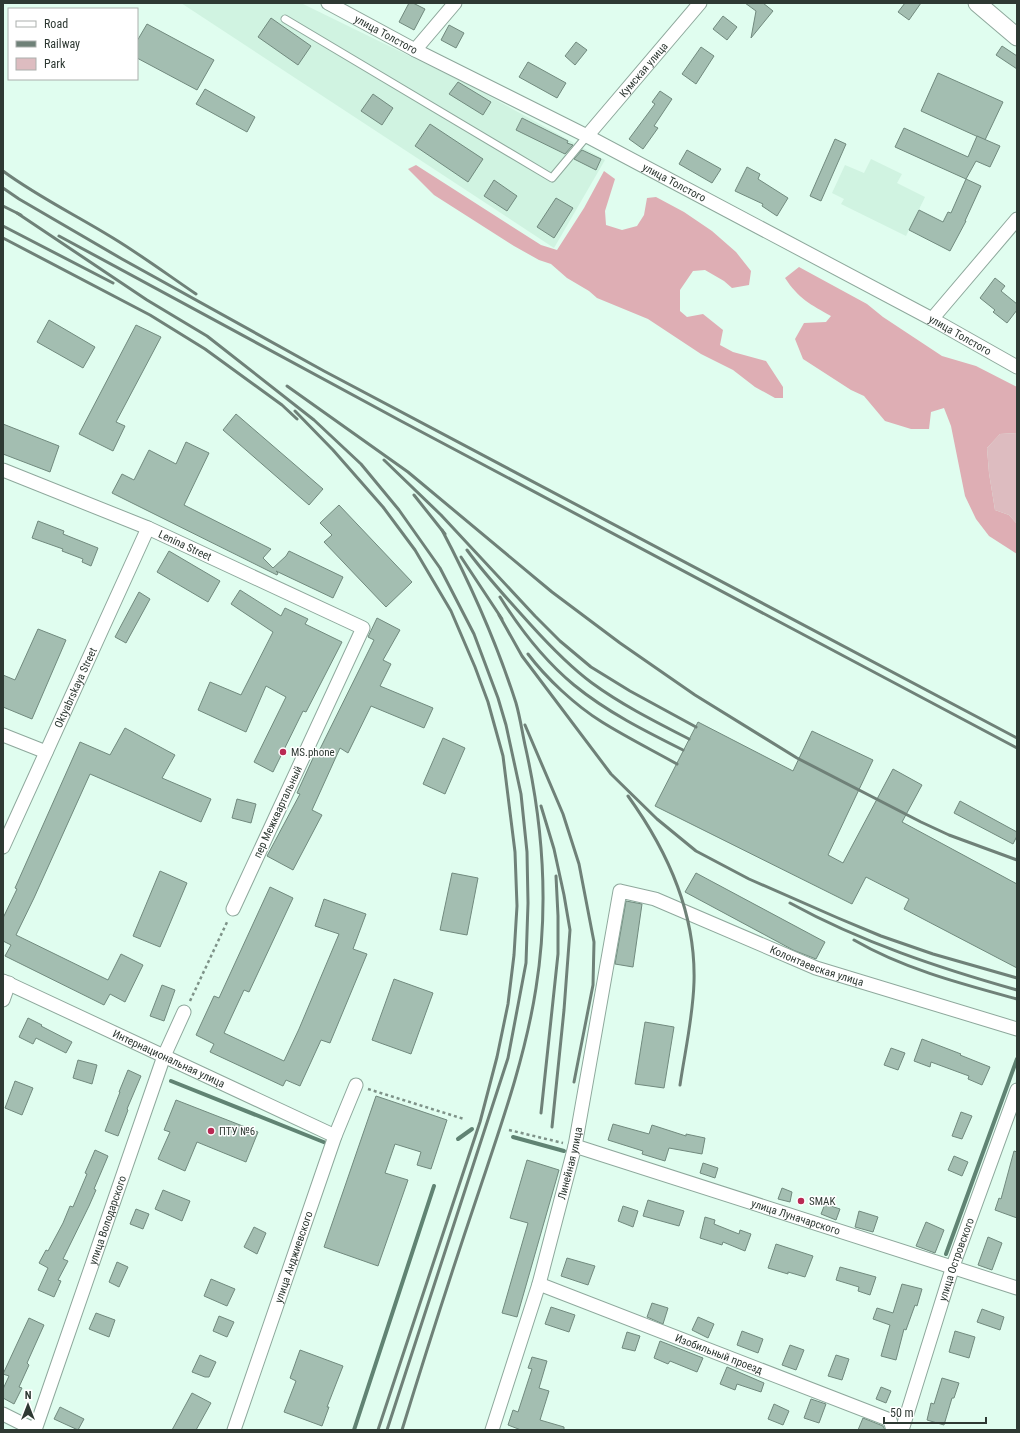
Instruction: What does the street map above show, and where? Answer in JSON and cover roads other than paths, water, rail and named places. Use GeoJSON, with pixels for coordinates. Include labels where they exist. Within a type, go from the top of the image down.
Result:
{"type":"FeatureCollection","features":[{"type":"Feature","properties":{"kind":"street","name":"улица Толстого"},"geometry":{"type":"LineString","coordinates":[[328,3],[415,50],[587,136],[932,319],[1017,367]]}},
{"type":"Feature","properties":{"kind":"street"},"geometry":{"type":"LineString","coordinates":[[415,50],[455,3]]}},
{"type":"Feature","properties":{"kind":"street","name":"Кумская улица"},"geometry":{"type":"LineString","coordinates":[[587,136],[700,3]]}},
{"type":"Feature","properties":{"kind":"street"},"geometry":{"type":"LineString","coordinates":[[977,3],[1017,37]]}},
{"type":"Feature","properties":{"kind":"street"},"geometry":{"type":"LineString","coordinates":[[932,319],[1017,219]]}},
{"type":"Feature","properties":{"kind":"street","name":"Lenina Street"},"geometry":{"type":"LineString","coordinates":[[3,470],[148,528],[363,628]]}},
{"type":"Feature","properties":{"kind":"street","name":"Oktyabrskaya Street"},"geometry":{"type":"LineString","coordinates":[[3,847],[148,528]]}},
{"type":"Feature","properties":{"kind":"street","name":"пер Межквартальный"},"geometry":{"type":"LineString","coordinates":[[233,909],[363,628]]}},
{"type":"Feature","properties":{"kind":"street"},"geometry":{"type":"LineString","coordinates":[[3,735],[46,752]]}},
{"type":"Feature","properties":{"kind":"street","name":"Колонтаевская улица"},"geometry":{"type":"LineString","coordinates":[[620,891],[655,900],[816,968],[1017,1029]]}},
{"type":"Feature","properties":{"kind":"street","name":"Линейная улица"},"geometry":{"type":"LineString","coordinates":[[492,1430],[539,1284],[575,1146],[620,891]]}},
{"type":"Feature","properties":{"kind":"street"},"geometry":{"type":"LineString","coordinates":[[3,1000],[6,982]]}},
{"type":"Feature","properties":{"kind":"street","name":"Интернациональная улица"},"geometry":{"type":"LineString","coordinates":[[6,982],[335,1136]]}},
{"type":"Feature","properties":{"kind":"street","name":"улица Володарского"},"geometry":{"type":"LineString","coordinates":[[35,1430],[164,1056],[184,1012]]}},
{"type":"Feature","properties":{"kind":"street","name":"улица Анджиевского"},"geometry":{"type":"LineString","coordinates":[[234,1430],[335,1136],[356,1085]]}},
{"type":"Feature","properties":{"kind":"street","name":"улица Островского"},"geometry":{"type":"LineString","coordinates":[[902,1430],[953,1266],[1017,1090]]}},
{"type":"Feature","properties":{"kind":"street","name":"улица Луначарского"},"geometry":{"type":"LineString","coordinates":[[575,1146],[953,1266],[1017,1288]]}},
{"type":"Feature","properties":{"kind":"street","name":"Изобильный проезд"},"geometry":{"type":"LineString","coordinates":[[539,1284],[890,1420],[893,1430]]}},
{"type":"Feature","properties":{"kind":"street"},"geometry":{"type":"LineString","coordinates":[[3,1414],[35,1430]]}},
{"type":"Feature","properties":{"kind":"lane"},"geometry":{"type":"LineString","coordinates":[[285,19],[552,178],[587,136]]}},
{"type":"Feature","properties":{"kind":"waterway"},"geometry":{"type":"LineString","coordinates":[[946,1254],[1017,1059]]}},
{"type":"Feature","properties":{"kind":"waterway"},"geometry":{"type":"LineString","coordinates":[[171,1081],[326,1143]]}},
{"type":"Feature","properties":{"kind":"waterway"},"geometry":{"type":"LineString","coordinates":[[458,1139],[472,1129]]}},
{"type":"Feature","properties":{"kind":"waterway"},"geometry":{"type":"LineString","coordinates":[[513,1137],[564,1151]]}},
{"type":"Feature","properties":{"kind":"waterway"},"geometry":{"type":"LineString","coordinates":[[354,1430],[434,1186]]}},
{"type":"Feature","properties":{"kind":"railway"},"geometry":{"type":"LineString","coordinates":[[3,171],[43,198],[144,258],[196,294]]}},
{"type":"Feature","properties":{"kind":"railway"},"geometry":{"type":"LineString","coordinates":[[3,188],[19,199],[122,259],[324,371],[1017,738]]}},
{"type":"Feature","properties":{"kind":"railway"},"geometry":{"type":"LineString","coordinates":[[3,206],[21,215]]}},
{"type":"Feature","properties":{"kind":"railway"},"geometry":{"type":"LineString","coordinates":[[17,213],[147,300],[207,336],[314,420],[361,464],[399,510],[440,568],[474,634],[498,698],[506,725],[521,794],[527,852],[528,903],[526,963],[508,1058],[387,1430]]}},
{"type":"Feature","properties":{"kind":"railway"},"geometry":{"type":"LineString","coordinates":[[3,226],[113,283]]}},
{"type":"Feature","properties":{"kind":"railway"},"geometry":{"type":"LineString","coordinates":[[59,236],[401,421],[1017,748]]}},
{"type":"Feature","properties":{"kind":"railway"},"geometry":{"type":"LineString","coordinates":[[3,238],[150,315],[205,349],[282,405],[297,419]]}},
{"type":"Feature","properties":{"kind":"railway"},"geometry":{"type":"LineString","coordinates":[[287,386],[408,472],[552,592],[620,643],[695,695],[797,758],[921,822],[949,835],[1017,860]]}},
{"type":"Feature","properties":{"kind":"railway"},"geometry":{"type":"LineString","coordinates":[[295,411],[333,450],[383,507],[415,550],[451,611],[488,702],[503,756],[515,852],[517,906],[514,955],[508,1004],[497,1057],[480,1122],[378,1430]]}},
{"type":"Feature","properties":{"kind":"railway"},"geometry":{"type":"LineString","coordinates":[[384,460],[441,515],[560,641],[591,667],[630,691],[696,727]]}},
{"type":"Feature","properties":{"kind":"railway"},"geometry":{"type":"LineString","coordinates":[[414,495],[445,534]]}},
{"type":"Feature","properties":{"kind":"railway"},"geometry":{"type":"LineString","coordinates":[[402,1430],[519,1067],[536,988],[542,927],[543,896],[540,835],[531,775],[517,708],[509,681],[483,615],[442,530]]}},
{"type":"Feature","properties":{"kind":"railway"},"geometry":{"type":"LineString","coordinates":[[467,550],[489,579],[575,670],[615,699],[689,739]]}},
{"type":"Feature","properties":{"kind":"railway"},"geometry":{"type":"LineString","coordinates":[[461,557],[502,619]]}},
{"type":"Feature","properties":{"kind":"railway"},"geometry":{"type":"LineString","coordinates":[[500,597],[534,644],[563,676],[600,704],[683,750]]}},
{"type":"Feature","properties":{"kind":"railway"},"geometry":{"type":"LineString","coordinates":[[499,615],[522,656],[611,774],[657,819],[696,851],[749,879],[881,936],[933,954],[1017,978]]}},
{"type":"Feature","properties":{"kind":"railway"},"geometry":{"type":"LineString","coordinates":[[528,654],[562,691],[582,708],[620,733],[677,764]]}},
{"type":"Feature","properties":{"kind":"railway"},"geometry":{"type":"LineString","coordinates":[[525,725],[563,814],[579,864],[594,942],[593,985],[574,1082]]}},
{"type":"Feature","properties":{"kind":"railway"},"geometry":{"type":"LineString","coordinates":[[628,796],[655,838],[667,861],[684,908],[690,932],[694,982],[690,1021],[680,1085]]}},
{"type":"Feature","properties":{"kind":"railway"},"geometry":{"type":"LineString","coordinates":[[541,806],[554,849],[570,930],[564,1010],[552,1127]]}},
{"type":"Feature","properties":{"kind":"railway"},"geometry":{"type":"LineString","coordinates":[[541,1113],[558,954],[556,876]]}},
{"type":"Feature","properties":{"kind":"railway"},"geometry":{"type":"LineString","coordinates":[[790,903],[872,942],[959,973],[1017,990]]}},
{"type":"Feature","properties":{"kind":"railway"},"geometry":{"type":"LineString","coordinates":[[854,940],[893,959],[934,975],[1017,999]]}},
{"type":"Feature","properties":{"kind":"place","name":"MS.phone"},"geometry":{"type":"Point","coordinates":[283,752]}},
{"type":"Feature","properties":{"kind":"place","name":"ПТУ №6"},"geometry":{"type":"Point","coordinates":[211,1131]}},
{"type":"Feature","properties":{"kind":"place","name":"SMAK"},"geometry":{"type":"Point","coordinates":[801,1201]}}]}
